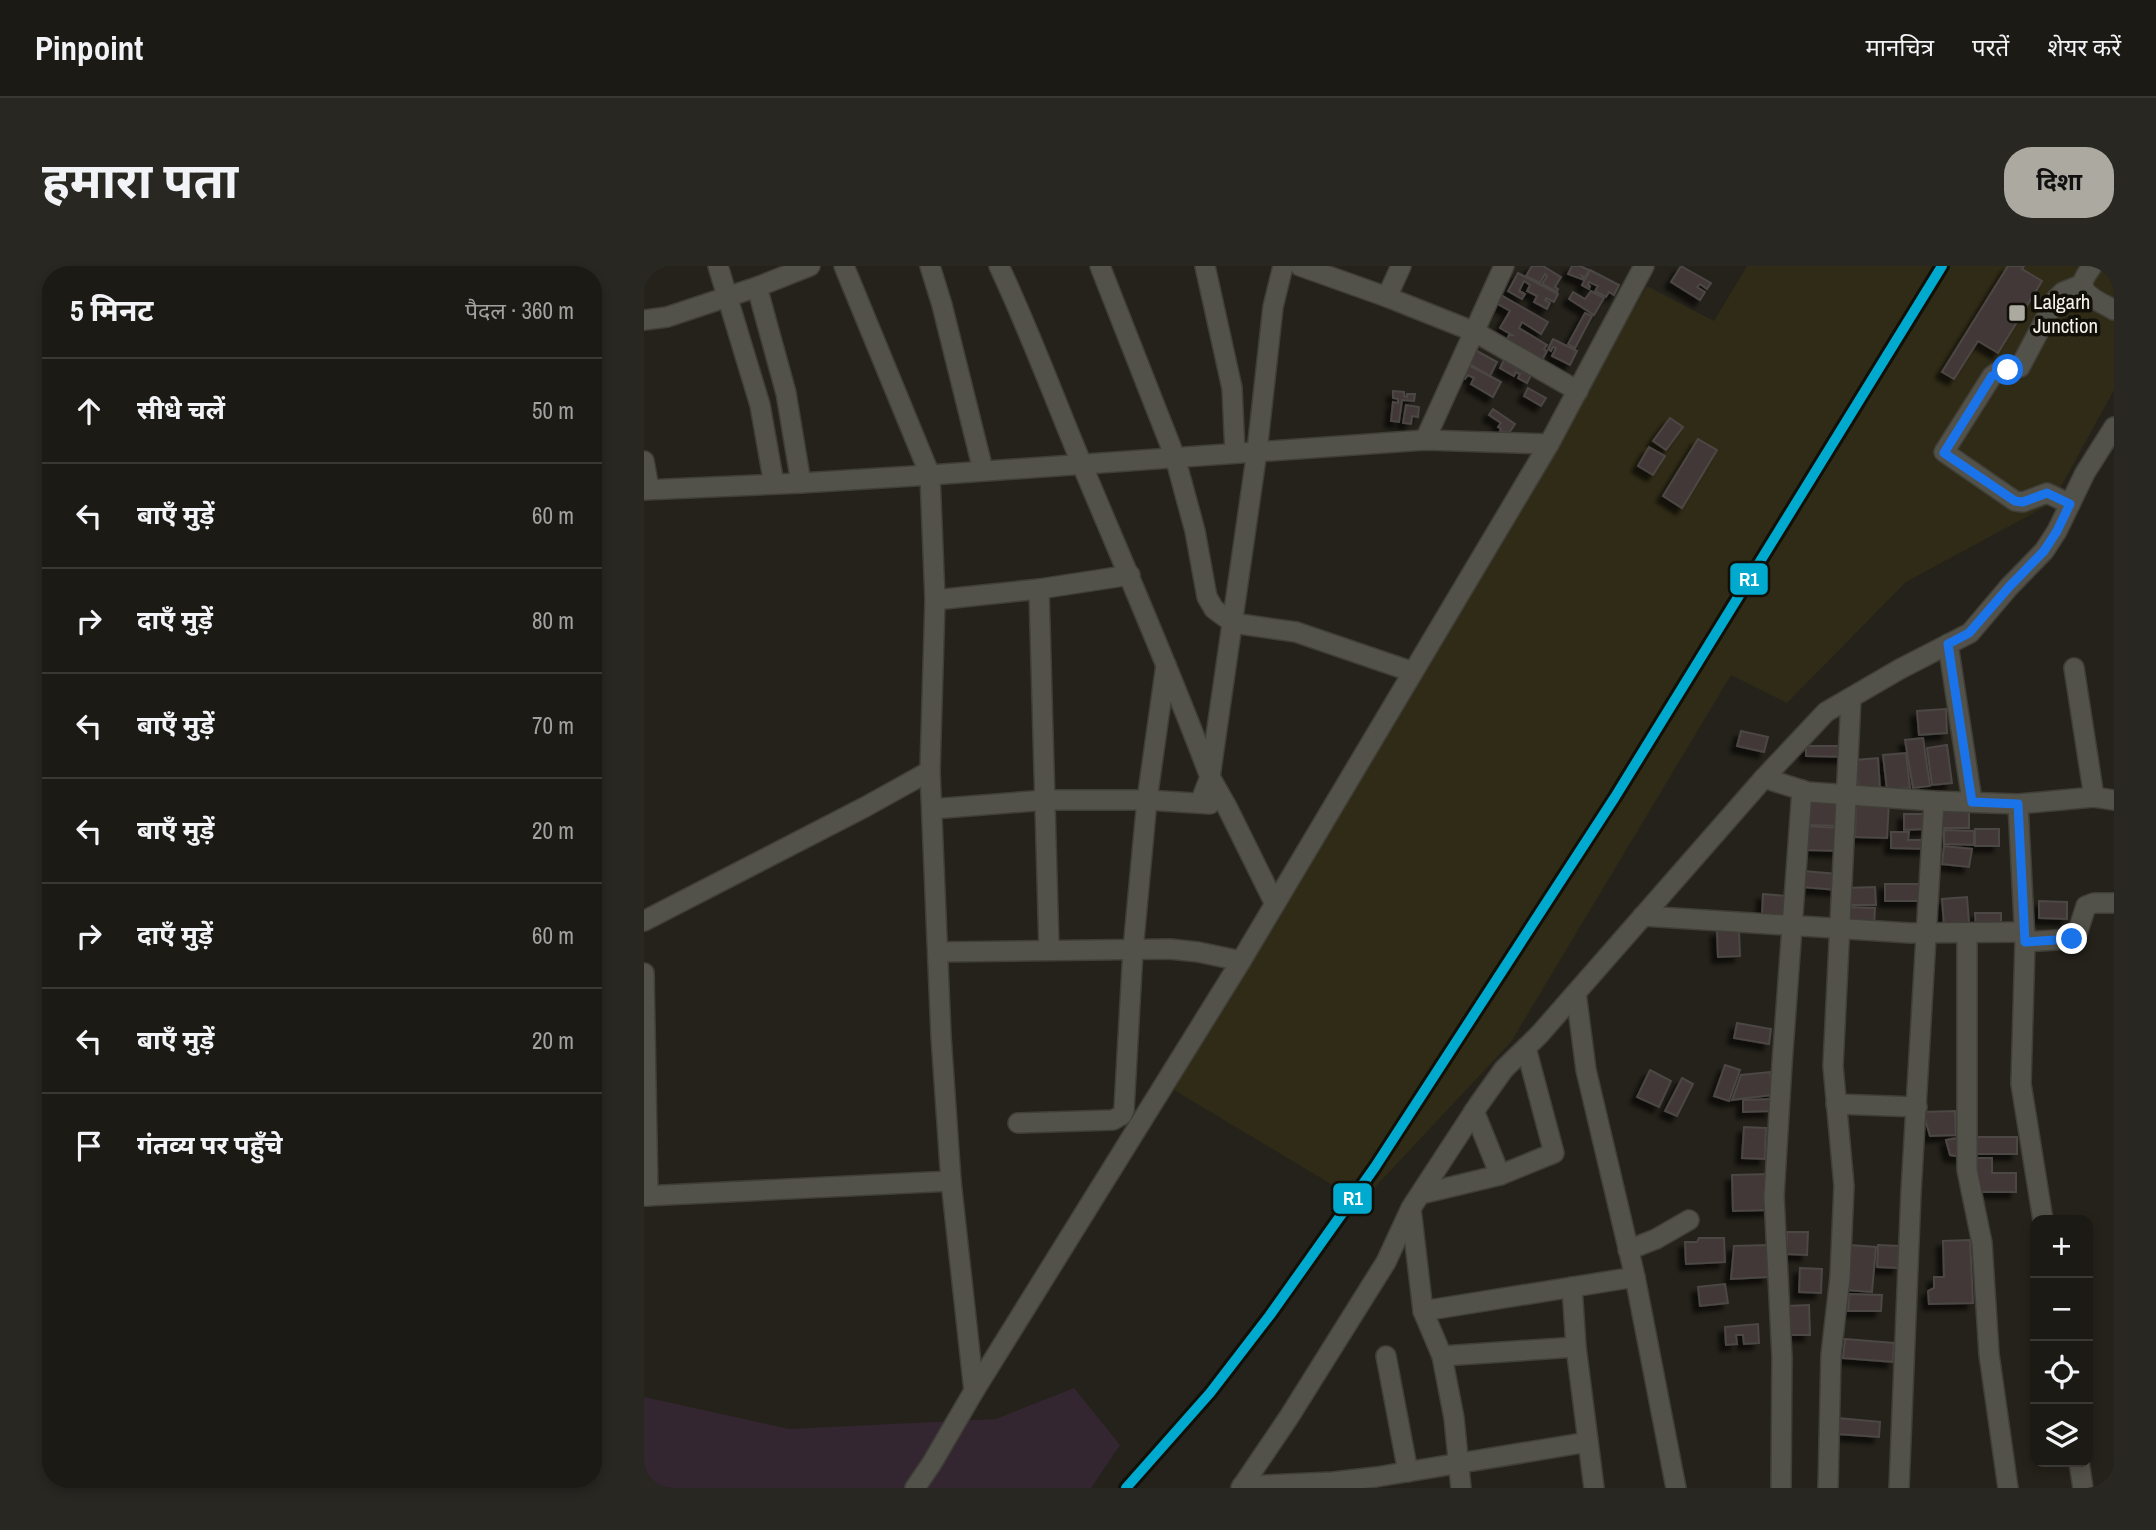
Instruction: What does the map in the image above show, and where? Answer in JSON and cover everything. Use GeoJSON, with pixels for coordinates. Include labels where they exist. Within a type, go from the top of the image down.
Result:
{"type":"FeatureCollection","features":[{"type":"Feature","properties":{"kind":"street"},"geometry":{"type":"LineString","coordinates":[[718,266],[761,405],[774,484]]}},
{"type":"Feature","properties":{"kind":"street"},"geometry":{"type":"LineString","coordinates":[[644,320],[667,317],[810,266]]}},
{"type":"Feature","properties":{"kind":"street"},"geometry":{"type":"LineString","coordinates":[[844,266],[930,475],[935,600],[930,771],[941,1036],[951,1181],[974,1391]]}},
{"type":"Feature","properties":{"kind":"street"},"geometry":{"type":"LineString","coordinates":[[930,266],[983,470]]}},
{"type":"Feature","properties":{"kind":"street"},"geometry":{"type":"LineString","coordinates":[[999,266],[1130,575],[1210,777],[1275,904]]}},
{"type":"Feature","properties":{"kind":"street"},"geometry":{"type":"LineString","coordinates":[[1100,266],[1175,457],[1195,531],[1208,597],[1214,610],[1233,623],[1296,632],[1413,672]]}},
{"type":"Feature","properties":{"kind":"street"},"geometry":{"type":"LineString","coordinates":[[1205,266],[1232,388],[1234,453]]}},
{"type":"Feature","properties":{"kind":"street"},"geometry":{"type":"LineString","coordinates":[[1200,803],[1210,777],[1257,451],[1273,307],[1283,266]]}},
{"type":"Feature","properties":{"kind":"street"},"geometry":{"type":"LineString","coordinates":[[1300,266],[1475,332],[1578,391]]}},
{"type":"Feature","properties":{"kind":"street"},"geometry":{"type":"LineString","coordinates":[[1387,297],[1401,266]]}},
{"type":"Feature","properties":{"kind":"street"},"geometry":{"type":"LineString","coordinates":[[1425,440],[1504,266]]}},
{"type":"Feature","properties":{"kind":"street"},"geometry":{"type":"LineString","coordinates":[[915,1488],[1241,961],[1549,444],[1644,266]]}},
{"type":"Feature","properties":{"kind":"street"},"geometry":{"type":"LineString","coordinates":[[2087,275],[2086,292],[2114,310]]}},
{"type":"Feature","properties":{"kind":"street"},"geometry":{"type":"LineString","coordinates":[[2070,504],[2047,493],[2023,502],[2015,501],[1944,452],[1992,376],[2020,367],[2056,299],[2087,275]]}},
{"type":"Feature","properties":{"kind":"street"},"geometry":{"type":"LineString","coordinates":[[757,287],[786,393],[801,483]]}},
{"type":"Feature","properties":{"kind":"street"},"geometry":{"type":"LineString","coordinates":[[1242,1487],[1386,1262],[1416,1201],[1504,1069],[1576,993],[1764,778],[1826,712],[1969,633],[2044,551],[2057,531],[2085,473],[2114,426]]}},
{"type":"Feature","properties":{"kind":"street"},"geometry":{"type":"LineString","coordinates":[[644,461],[646,490],[930,475],[1425,440],[1549,444]]}},
{"type":"Feature","properties":{"kind":"street"},"geometry":{"type":"LineString","coordinates":[[935,600],[1039,589],[1130,575]]}},
{"type":"Feature","properties":{"kind":"street"},"geometry":{"type":"LineString","coordinates":[[1039,589],[1049,949]]}},
{"type":"Feature","properties":{"kind":"street"},"geometry":{"type":"LineString","coordinates":[[1948,644],[1972,802]]}},
{"type":"Feature","properties":{"kind":"street"},"geometry":{"type":"LineString","coordinates":[[1018,1123],[1113,1120],[1122,1115],[1147,800],[1166,664]]}},
{"type":"Feature","properties":{"kind":"street"},"geometry":{"type":"LineString","coordinates":[[2074,668],[2094,797]]}},
{"type":"Feature","properties":{"kind":"street"},"geometry":{"type":"LineString","coordinates":[[1828,1488],[1831,1355],[1840,1277],[1844,1186],[1833,1066],[1851,698]]}},
{"type":"Feature","properties":{"kind":"street"},"geometry":{"type":"LineString","coordinates":[[644,921],[930,771]]}},
{"type":"Feature","properties":{"kind":"street"},"geometry":{"type":"LineString","coordinates":[[1764,778],[1808,792],[1934,801],[2018,804],[2094,797],[2114,800]]}},
{"type":"Feature","properties":{"kind":"street"},"geometry":{"type":"LineString","coordinates":[[1781,1488],[1782,1357],[1774,1195],[1802,790]]}},
{"type":"Feature","properties":{"kind":"street"},"geometry":{"type":"LineString","coordinates":[[932,809],[1046,800],[1147,800],[1227,807]]}},
{"type":"Feature","properties":{"kind":"street"},"geometry":{"type":"LineString","coordinates":[[1899,1488],[1911,1192],[1934,801]]}},
{"type":"Feature","properties":{"kind":"street"},"geometry":{"type":"LineString","coordinates":[[2018,804],[2025,937],[2021,1084],[2042,1215]]}},
{"type":"Feature","properties":{"kind":"street"},"geometry":{"type":"LineString","coordinates":[[1643,916],[1839,929],[2072,939],[2077,934],[2086,906],[2094,903],[2114,903]]}},
{"type":"Feature","properties":{"kind":"street"},"geometry":{"type":"LineString","coordinates":[[1967,933],[1967,1170],[1982,1243],[1989,1354],[2008,1488]]}},
{"type":"Feature","properties":{"kind":"street"},"geometry":{"type":"LineString","coordinates":[[938,952],[1180,950],[1241,961]]}},
{"type":"Feature","properties":{"kind":"street"},"geometry":{"type":"LineString","coordinates":[[644,974],[646,1196],[951,1181]]}},
{"type":"Feature","properties":{"kind":"street"},"geometry":{"type":"LineString","coordinates":[[1576,993],[1586,1070],[1635,1277],[1676,1488]]}},
{"type":"Feature","properties":{"kind":"street"},"geometry":{"type":"LineString","coordinates":[[1416,1201],[1500,1175],[1554,1153],[1526,1048]]}},
{"type":"Feature","properties":{"kind":"street"},"geometry":{"type":"LineString","coordinates":[[1836,1104],[1917,1107]]}},
{"type":"Feature","properties":{"kind":"street"},"geometry":{"type":"LineString","coordinates":[[1474,1111],[1500,1175]]}},
{"type":"Feature","properties":{"kind":"street"},"geometry":{"type":"LineString","coordinates":[[1416,1201],[1423,1311],[1442,1356],[1454,1418],[1461,1488]]}},
{"type":"Feature","properties":{"kind":"street"},"geometry":{"type":"LineString","coordinates":[[1628,1250],[1656,1239],[1689,1220]]}},
{"type":"Feature","properties":{"kind":"street"},"geometry":{"type":"LineString","coordinates":[[1423,1311],[1635,1277]]}},
{"type":"Feature","properties":{"kind":"street"},"geometry":{"type":"LineString","coordinates":[[1572,1287],[1576,1347],[1594,1488]]}},
{"type":"Feature","properties":{"kind":"street"},"geometry":{"type":"LineString","coordinates":[[1442,1356],[1576,1347]]}},
{"type":"Feature","properties":{"kind":"street"},"geometry":{"type":"LineString","coordinates":[[1386,1356],[1408,1472]]}},
{"type":"Feature","properties":{"kind":"street"},"geometry":{"type":"LineString","coordinates":[[1242,1487],[1333,1482],[1588,1442]]}},
{"type":"Feature","properties":{"kind":"street"},"geometry":{"type":"LineString","coordinates":[[2080,1467],[2082,1488]]}},
{"type":"Feature","properties":{"kind":"shaded area"},"geometry":{"type":"Polygon","coordinates":[[[1747,266],[2114,266],[2114,390],[2052,503],[1906,582],[1787,703],[1731,675],[1511,1042],[1361,1202],[1174,1090],[1647,286],[1714,321],[1747,266]]]}},
{"type":"Feature","properties":{"kind":"shaded area"},"geometry":{"type":"Polygon","coordinates":[[[1074,1388],[1120,1445],[1091,1488],[644,1488],[644,1397],[789,1429],[996,1419],[1074,1388]]]}},
{"type":"Feature","properties":{"kind":"building"},"geometry":{"type":"Polygon","coordinates":[[[1532,266],[1543,266],[1561,277],[1555,287],[1557,292],[1542,284],[1547,276],[1545,274],[1540,283],[1526,276],[1532,266]]]}},
{"type":"Feature","properties":{"kind":"building"},"geometry":{"type":"Polygon","coordinates":[[[1572,266],[1589,270],[1585,278],[1582,276],[1584,280],[1568,274],[1572,266]]]}},
{"type":"Feature","properties":{"kind":"building"},"geometry":{"type":"Polygon","coordinates":[[[1681,266],[1711,283],[1707,289],[1700,284],[1697,287],[1705,292],[1700,300],[1671,282],[1681,266]]]}},
{"type":"Feature","properties":{"kind":"building"},"geometry":{"type":"Polygon","coordinates":[[[2008,266],[2024,266],[2022,269],[2042,281],[1998,353],[1978,341],[1954,379],[1942,372],[2008,266]]]}},
{"type":"Feature","properties":{"kind":"building"},"geometry":{"type":"Polygon","coordinates":[[[1590,270],[1619,285],[1614,295],[1609,292],[1606,297],[1595,291],[1598,286],[1589,282],[1589,289],[1582,285],[1590,270]]]}},
{"type":"Feature","properties":{"kind":"building"},"geometry":{"type":"Polygon","coordinates":[[[1518,273],[1558,294],[1554,302],[1546,298],[1550,303],[1547,309],[1534,302],[1537,296],[1527,291],[1530,285],[1524,281],[1519,291],[1525,294],[1522,299],[1508,291],[1518,273]]]}},
{"type":"Feature","properties":{"kind":"building"},"geometry":{"type":"Polygon","coordinates":[[[1591,291],[1604,298],[1594,315],[1569,299],[1573,292],[1585,299],[1591,291]]]}},
{"type":"Feature","properties":{"kind":"building"},"geometry":{"type":"Polygon","coordinates":[[[1501,295],[1548,322],[1541,334],[1522,322],[1519,328],[1547,345],[1541,362],[1506,341],[1509,335],[1512,335],[1500,328],[1510,311],[1496,303],[1501,295]]]}},
{"type":"Feature","properties":{"kind":"building"},"geometry":{"type":"Polygon","coordinates":[[[1585,313],[1592,316],[1575,348],[1568,344],[1585,313]]]}},
{"type":"Feature","properties":{"kind":"building"},"geometry":{"type":"Polygon","coordinates":[[[1553,339],[1577,351],[1570,365],[1552,356],[1556,348],[1553,347],[1551,351],[1548,349],[1553,339]]]}},
{"type":"Feature","properties":{"kind":"building"},"geometry":{"type":"Polygon","coordinates":[[[1475,350],[1497,362],[1490,376],[1468,363],[1475,350]]]}},
{"type":"Feature","properties":{"kind":"building"},"geometry":{"type":"Polygon","coordinates":[[[1504,360],[1531,375],[1527,383],[1518,378],[1520,374],[1516,372],[1514,376],[1500,368],[1504,360]]]}},
{"type":"Feature","properties":{"kind":"building"},"geometry":{"type":"Polygon","coordinates":[[[1467,364],[1501,382],[1493,397],[1471,384],[1474,378],[1468,375],[1465,379],[1460,376],[1467,364]]]}},
{"type":"Feature","properties":{"kind":"building"},"geometry":{"type":"Polygon","coordinates":[[[1528,388],[1546,398],[1541,406],[1524,396],[1528,388]]]}},
{"type":"Feature","properties":{"kind":"building"},"geometry":{"type":"Polygon","coordinates":[[[1393,391],[1404,392],[1407,397],[1407,394],[1415,394],[1414,401],[1402,400],[1399,422],[1391,421],[1393,402],[1398,403],[1398,399],[1393,398],[1393,391]]]}},
{"type":"Feature","properties":{"kind":"building"},"geometry":{"type":"Polygon","coordinates":[[[1406,405],[1419,407],[1418,417],[1412,416],[1411,424],[1403,423],[1406,405]]]}},
{"type":"Feature","properties":{"kind":"building"},"geometry":{"type":"Polygon","coordinates":[[[1493,409],[1515,424],[1509,433],[1500,431],[1498,427],[1501,423],[1489,415],[1493,409]]]}},
{"type":"Feature","properties":{"kind":"building"},"geometry":{"type":"Polygon","coordinates":[[[1670,418],[1683,427],[1666,450],[1653,441],[1670,418]]]}},
{"type":"Feature","properties":{"kind":"building"},"geometry":{"type":"Polygon","coordinates":[[[1698,439],[1717,450],[1682,508],[1663,496],[1698,439]]]}},
{"type":"Feature","properties":{"kind":"building"},"geometry":{"type":"Polygon","coordinates":[[[1649,447],[1665,456],[1653,475],[1638,466],[1649,447]]]}},
{"type":"Feature","properties":{"kind":"building"},"geometry":{"type":"Polygon","coordinates":[[[1946,709],[1947,733],[1919,735],[1917,711],[1946,709]]]}},
{"type":"Feature","properties":{"kind":"building"},"geometry":{"type":"Polygon","coordinates":[[[1741,731],[1768,737],[1764,752],[1737,746],[1741,731]]]}},
{"type":"Feature","properties":{"kind":"building"},"geometry":{"type":"Polygon","coordinates":[[[1923,738],[1930,786],[1913,788],[1905,740],[1923,738]]]}},
{"type":"Feature","properties":{"kind":"building"},"geometry":{"type":"Polygon","coordinates":[[[1947,745],[1952,783],[1932,785],[1927,748],[1947,745]]]}},
{"type":"Feature","properties":{"kind":"building"},"geometry":{"type":"Polygon","coordinates":[[[1806,746],[1846,746],[1846,757],[1806,756],[1806,746]]]}},
{"type":"Feature","properties":{"kind":"building"},"geometry":{"type":"Polygon","coordinates":[[[1906,753],[1910,788],[1887,790],[1883,755],[1906,753]]]}},
{"type":"Feature","properties":{"kind":"building"},"geometry":{"type":"Polygon","coordinates":[[[1878,758],[1880,789],[1858,790],[1856,760],[1878,758]]]}},
{"type":"Feature","properties":{"kind":"building"},"geometry":{"type":"Polygon","coordinates":[[[1856,800],[1889,801],[1887,838],[1855,837],[1856,800]]]}},
{"type":"Feature","properties":{"kind":"building"},"geometry":{"type":"Polygon","coordinates":[[[1807,801],[1842,803],[1841,826],[1806,825],[1807,801]]]}},
{"type":"Feature","properties":{"kind":"building"},"geometry":{"type":"Polygon","coordinates":[[[1969,808],[1969,828],[1937,828],[1937,809],[1969,808]]]}},
{"type":"Feature","properties":{"kind":"building"},"geometry":{"type":"Polygon","coordinates":[[[1904,814],[1928,814],[1928,829],[1904,830],[1904,814]]]}},
{"type":"Feature","properties":{"kind":"building"},"geometry":{"type":"Polygon","coordinates":[[[1806,826],[1840,828],[1840,851],[1806,850],[1806,826]]]}},
{"type":"Feature","properties":{"kind":"building"},"geometry":{"type":"Polygon","coordinates":[[[1975,829],[1999,829],[1999,846],[1975,846],[1975,829]]]}},
{"type":"Feature","properties":{"kind":"building"},"geometry":{"type":"Polygon","coordinates":[[[1944,830],[1974,831],[1974,845],[1944,844],[1944,830]]]}},
{"type":"Feature","properties":{"kind":"building"},"geometry":{"type":"Polygon","coordinates":[[[1891,832],[1909,832],[1908,840],[1926,840],[1926,849],[1891,848],[1891,832]]]}},
{"type":"Feature","properties":{"kind":"building"},"geometry":{"type":"Polygon","coordinates":[[[1944,846],[1972,849],[1969,867],[1942,864],[1944,846]]]}},
{"type":"Feature","properties":{"kind":"building"},"geometry":{"type":"Polygon","coordinates":[[[1803,871],[1838,874],[1837,890],[1802,887],[1803,871]]]}},
{"type":"Feature","properties":{"kind":"building"},"geometry":{"type":"Polygon","coordinates":[[[1885,884],[1922,884],[1922,901],[1885,901],[1885,884]]]}},
{"type":"Feature","properties":{"kind":"building"},"geometry":{"type":"Polygon","coordinates":[[[1875,887],[1876,905],[1846,905],[1845,888],[1875,887]]]}},
{"type":"Feature","properties":{"kind":"building"},"geometry":{"type":"Polygon","coordinates":[[[1763,894],[1787,896],[1785,918],[1762,915],[1763,894]]]}},
{"type":"Feature","properties":{"kind":"building"},"geometry":{"type":"Polygon","coordinates":[[[1967,897],[1969,923],[1944,925],[1942,899],[1967,897]]]}},
{"type":"Feature","properties":{"kind":"building"},"geometry":{"type":"Polygon","coordinates":[[[2039,901],[2067,902],[2067,919],[2039,918],[2039,901]]]}},
{"type":"Feature","properties":{"kind":"building"},"geometry":{"type":"Polygon","coordinates":[[[1847,907],[1875,908],[1874,928],[1846,926],[1847,907]]]}},
{"type":"Feature","properties":{"kind":"building"},"geometry":{"type":"Polygon","coordinates":[[[1975,913],[2001,913],[2001,928],[1976,929],[1975,913]]]}},
{"type":"Feature","properties":{"kind":"building"},"geometry":{"type":"Polygon","coordinates":[[[1739,930],[1740,956],[1718,957],[1717,931],[1739,930]]]}},
{"type":"Feature","properties":{"kind":"building"},"geometry":{"type":"Polygon","coordinates":[[[1737,1023],[1771,1029],[1769,1044],[1734,1038],[1737,1023]]]}},
{"type":"Feature","properties":{"kind":"building"},"geometry":{"type":"Polygon","coordinates":[[[1725,1065],[1740,1070],[1729,1101],[1714,1096],[1725,1065]]]}},
{"type":"Feature","properties":{"kind":"building"},"geometry":{"type":"Polygon","coordinates":[[[1650,1070],[1671,1081],[1659,1107],[1637,1097],[1650,1070]]]}},
{"type":"Feature","properties":{"kind":"building"},"geometry":{"type":"Polygon","coordinates":[[[1770,1072],[1773,1095],[1732,1100],[1741,1075],[1770,1072]]]}},
{"type":"Feature","properties":{"kind":"building"},"geometry":{"type":"Polygon","coordinates":[[[1682,1078],[1693,1084],[1677,1116],[1665,1111],[1682,1078]]]}},
{"type":"Feature","properties":{"kind":"building"},"geometry":{"type":"Polygon","coordinates":[[[1771,1099],[1771,1111],[1743,1112],[1743,1100],[1771,1099]]]}},
{"type":"Feature","properties":{"kind":"building"},"geometry":{"type":"Polygon","coordinates":[[[1955,1111],[1956,1135],[1930,1136],[1923,1112],[1955,1111]]]}},
{"type":"Feature","properties":{"kind":"building"},"geometry":{"type":"Polygon","coordinates":[[[1744,1127],[1766,1128],[1765,1159],[1742,1158],[1744,1127]]]}},
{"type":"Feature","properties":{"kind":"building"},"geometry":{"type":"Polygon","coordinates":[[[1963,1137],[1962,1157],[1950,1155],[1946,1140],[1963,1137]]]}},
{"type":"Feature","properties":{"kind":"building"},"geometry":{"type":"Polygon","coordinates":[[[1974,1137],[2017,1137],[2017,1154],[1973,1154],[1974,1137]]]}},
{"type":"Feature","properties":{"kind":"building"},"geometry":{"type":"Polygon","coordinates":[[[1974,1158],[1992,1158],[1992,1173],[2016,1173],[2016,1192],[1974,1192],[1974,1158]]]}},
{"type":"Feature","properties":{"kind":"building"},"geometry":{"type":"Polygon","coordinates":[[[1769,1174],[1770,1210],[1733,1211],[1732,1175],[1769,1174]]]}},
{"type":"Feature","properties":{"kind":"building"},"geometry":{"type":"Polygon","coordinates":[[[1787,1232],[1808,1232],[1807,1255],[1786,1254],[1787,1232]]]}},
{"type":"Feature","properties":{"kind":"building"},"geometry":{"type":"Polygon","coordinates":[[[1699,1238],[1724,1238],[1725,1262],[1686,1264],[1685,1242],[1697,1242],[1699,1238]]]}},
{"type":"Feature","properties":{"kind":"building"},"geometry":{"type":"Polygon","coordinates":[[[1970,1240],[1973,1303],[1929,1304],[1928,1291],[1934,1288],[1934,1277],[1944,1277],[1943,1241],[1970,1240]]]}},
{"type":"Feature","properties":{"kind":"building"},"geometry":{"type":"Polygon","coordinates":[[[1767,1245],[1768,1277],[1731,1279],[1734,1246],[1767,1245]]]}},
{"type":"Feature","properties":{"kind":"building"},"geometry":{"type":"Polygon","coordinates":[[[1850,1245],[1876,1247],[1872,1292],[1846,1290],[1850,1245]]]}},
{"type":"Feature","properties":{"kind":"building"},"geometry":{"type":"Polygon","coordinates":[[[1878,1245],[1899,1246],[1898,1268],[1877,1267],[1878,1245]]]}},
{"type":"Feature","properties":{"kind":"building"},"geometry":{"type":"Polygon","coordinates":[[[1800,1268],[1822,1269],[1821,1293],[1799,1292],[1800,1268]]]}},
{"type":"Feature","properties":{"kind":"building"},"geometry":{"type":"Polygon","coordinates":[[[1725,1284],[1728,1303],[1700,1306],[1698,1287],[1725,1284]]]}},
{"type":"Feature","properties":{"kind":"building"},"geometry":{"type":"Polygon","coordinates":[[[1849,1294],[1882,1295],[1881,1311],[1848,1311],[1849,1294]]]}},
{"type":"Feature","properties":{"kind":"building"},"geometry":{"type":"Polygon","coordinates":[[[1809,1305],[1810,1335],[1787,1335],[1786,1306],[1809,1305]]]}},
{"type":"Feature","properties":{"kind":"building"},"geometry":{"type":"Polygon","coordinates":[[[1758,1324],[1759,1343],[1744,1344],[1743,1335],[1736,1335],[1737,1344],[1726,1345],[1725,1327],[1758,1324]]]}},
{"type":"Feature","properties":{"kind":"building"},"geometry":{"type":"Polygon","coordinates":[[[1845,1339],[1894,1343],[1893,1362],[1843,1358],[1845,1339]]]}},
{"type":"Feature","properties":{"kind":"building"},"geometry":{"type":"Polygon","coordinates":[[[1838,1418],[1880,1422],[1879,1437],[1837,1434],[1838,1418]]]}},
{"type":"Feature","properties":{"kind":"transit line","name":"R1"},"geometry":{"type":"LineString","coordinates":[[1126,1488],[1210,1393],[1270,1315],[1375,1167],[1615,797],[1942,266]]}},
{"type":"Feature","properties":{"kind":"place","name":"Lalgarh Junction"},"geometry":{"type":"Point","coordinates":[2017,313]}},
{"type":"Feature","properties":{"kind":"route"},"geometry":{"type":"LineString","coordinates":[[2008,370],[1992,376],[1944,453],[2015,501],[2023,502],[2047,493],[2070,504],[2044,551],[1969,633],[1948,644],[1972,802],[2018,804],[2025,942],[2072,939]]}}]}
